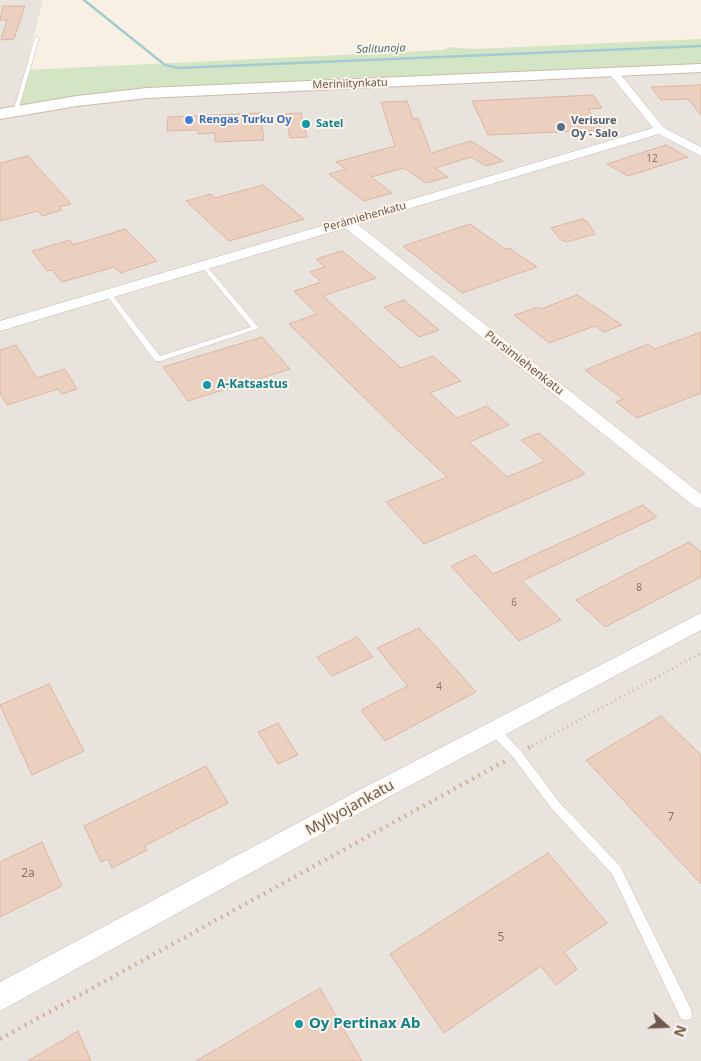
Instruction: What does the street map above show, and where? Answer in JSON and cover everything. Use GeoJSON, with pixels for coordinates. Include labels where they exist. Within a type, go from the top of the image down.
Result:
{"type":"FeatureCollection","features":[{"type":"Feature","properties":{"kind":"main road","name":"Meriniitynkatu"},"geometry":{"type":"LineString","coordinates":[[7,113],[152,96],[701,68]]}},
{"type":"Feature","properties":{"kind":"street"},"geometry":{"type":"LineString","coordinates":[[613,72],[660,130],[701,152]]}},
{"type":"Feature","properties":{"kind":"street","name":"Perämiehenkatu"},"geometry":{"type":"LineString","coordinates":[[0,326],[660,130]]}},
{"type":"Feature","properties":{"kind":"street","name":"Pursimiehenkatu"},"geometry":{"type":"LineString","coordinates":[[347,223],[701,503]]}},
{"type":"Feature","properties":{"kind":"street","name":"Myllyojankatu"},"geometry":{"type":"LineString","coordinates":[[0,997],[495,730],[701,622]]}},
{"type":"Feature","properties":{"kind":"lane"},"geometry":{"type":"LineString","coordinates":[[7,113],[37,38]]}},
{"type":"Feature","properties":{"kind":"lane"},"geometry":{"type":"LineString","coordinates":[[108,293],[158,359],[255,328],[203,265]]}},
{"type":"Feature","properties":{"kind":"lane"},"geometry":{"type":"LineString","coordinates":[[495,730],[517,754],[556,806],[616,870],[686,1014]]}},
{"type":"Feature","properties":{"kind":"path"},"geometry":{"type":"LineString","coordinates":[[0,1039],[701,653]]}},
{"type":"Feature","properties":{"kind":"shaded area"},"geometry":{"type":"Polygon","coordinates":[[[0,0],[43,0],[16,106],[157,88],[701,65],[701,1061],[0,1061],[0,0]]]}},
{"type":"Feature","properties":{"kind":"green space"},"geometry":{"type":"Polygon","coordinates":[[[701,39],[701,65],[157,88],[16,106],[25,70],[444,50],[449,47],[473,49],[701,39]]]}},
{"type":"Feature","properties":{"kind":"building"},"geometry":{"type":"Polygon","coordinates":[[[3,6],[25,6],[14,39],[1,40],[7,20],[0,20],[3,6]]]}},
{"type":"Feature","properties":{"kind":"building"},"geometry":{"type":"Polygon","coordinates":[[[701,85],[701,115],[688,99],[661,100],[651,87],[701,85]]]}},
{"type":"Feature","properties":{"kind":"building"},"geometry":{"type":"Polygon","coordinates":[[[593,95],[602,108],[588,109],[602,130],[488,135],[472,101],[593,95]]]}},
{"type":"Feature","properties":{"kind":"building"},"geometry":{"type":"Polygon","coordinates":[[[407,101],[413,119],[418,118],[431,153],[471,141],[503,161],[486,166],[471,157],[435,168],[448,177],[426,183],[404,168],[371,177],[392,193],[364,201],[329,174],[346,169],[336,162],[395,146],[381,102],[407,101]]]}},
{"type":"Feature","properties":{"kind":"building"},"geometry":{"type":"Polygon","coordinates":[[[260,113],[264,140],[215,142],[215,133],[198,134],[198,130],[167,131],[168,117],[260,113]]]}},
{"type":"Feature","properties":{"kind":"building"},"geometry":{"type":"Polygon","coordinates":[[[301,113],[307,137],[290,138],[285,114],[301,113]]]}},
{"type":"Feature","properties":{"kind":"building"},"geometry":{"type":"Polygon","coordinates":[[[666,145],[688,157],[628,176],[607,164],[666,145]]]}},
{"type":"Feature","properties":{"kind":"building"},"geometry":{"type":"Polygon","coordinates":[[[28,156],[71,204],[59,207],[62,210],[42,216],[38,211],[0,221],[0,163],[28,156]]]}},
{"type":"Feature","properties":{"kind":"building"},"geometry":{"type":"Polygon","coordinates":[[[263,185],[304,219],[229,241],[186,201],[211,194],[215,198],[263,185]]]}},
{"type":"Feature","properties":{"kind":"building"},"geometry":{"type":"Polygon","coordinates":[[[582,219],[587,221],[595,234],[567,242],[561,240],[551,228],[582,219]]]}},
{"type":"Feature","properties":{"kind":"building"},"geometry":{"type":"Polygon","coordinates":[[[470,224],[505,249],[509,248],[537,267],[462,293],[403,246],[470,224]]]}},
{"type":"Feature","properties":{"kind":"building"},"geometry":{"type":"Polygon","coordinates":[[[125,229],[157,261],[120,273],[114,267],[62,282],[52,270],[47,271],[32,251],[70,240],[73,245],[125,229]]]}},
{"type":"Feature","properties":{"kind":"building"},"geometry":{"type":"Polygon","coordinates":[[[342,251],[376,278],[323,296],[401,368],[433,356],[461,381],[430,393],[457,418],[487,406],[509,425],[469,442],[507,477],[545,461],[521,440],[539,433],[585,474],[424,544],[386,502],[447,477],[289,324],[317,314],[294,291],[321,282],[310,272],[325,267],[316,259],[342,251]]]}},
{"type":"Feature","properties":{"kind":"building"},"geometry":{"type":"Polygon","coordinates":[[[577,295],[622,325],[604,332],[595,326],[549,343],[514,315],[539,307],[541,309],[577,295]]]}},
{"type":"Feature","properties":{"kind":"building"},"geometry":{"type":"Polygon","coordinates":[[[404,300],[439,330],[419,337],[384,307],[404,300]]]}},
{"type":"Feature","properties":{"kind":"building"},"geometry":{"type":"Polygon","coordinates":[[[701,332],[701,393],[637,418],[616,402],[623,399],[585,370],[648,344],[655,349],[701,332]]]}},
{"type":"Feature","properties":{"kind":"building","name":"A-Katsastus"},"geometry":{"type":"Polygon","coordinates":[[[262,337],[290,369],[188,401],[163,367],[262,337]]]}},
{"type":"Feature","properties":{"kind":"building"},"geometry":{"type":"Polygon","coordinates":[[[16,345],[37,378],[65,369],[77,389],[62,394],[58,389],[7,405],[0,393],[0,350],[16,345]]]}},
{"type":"Feature","properties":{"kind":"building"},"geometry":{"type":"Polygon","coordinates":[[[643,505],[657,517],[522,581],[561,620],[519,641],[451,566],[475,555],[493,574],[643,505]]]}},
{"type":"Feature","properties":{"kind":"building"},"geometry":{"type":"Polygon","coordinates":[[[689,542],[701,552],[701,577],[605,627],[576,600],[689,542]]]}},
{"type":"Feature","properties":{"kind":"building"},"geometry":{"type":"Polygon","coordinates":[[[419,628],[476,692],[385,741],[361,710],[408,686],[377,648],[419,628]]]}},
{"type":"Feature","properties":{"kind":"building"},"geometry":{"type":"Polygon","coordinates":[[[357,637],[373,657],[332,676],[317,657],[357,637]]]}},
{"type":"Feature","properties":{"kind":"building"},"geometry":{"type":"Polygon","coordinates":[[[49,684],[84,751],[32,775],[0,705],[49,684]]]}},
{"type":"Feature","properties":{"kind":"building"},"geometry":{"type":"Polygon","coordinates":[[[661,716],[701,755],[701,884],[586,760],[661,716]]]}},
{"type":"Feature","properties":{"kind":"building"},"geometry":{"type":"Polygon","coordinates":[[[278,723],[298,755],[278,764],[258,732],[278,723]]]}},
{"type":"Feature","properties":{"kind":"building"},"geometry":{"type":"Polygon","coordinates":[[[206,766],[228,803],[144,846],[147,850],[112,868],[108,859],[101,862],[84,826],[206,766]]]}},
{"type":"Feature","properties":{"kind":"building"},"geometry":{"type":"Polygon","coordinates":[[[42,842],[62,886],[0,917],[0,862],[42,842]]]}},
{"type":"Feature","properties":{"kind":"building"},"geometry":{"type":"Polygon","coordinates":[[[548,853],[607,923],[564,952],[577,969],[556,985],[541,966],[444,1033],[390,954],[548,853]]]}},
{"type":"Feature","properties":{"kind":"building","name":"Oy Pertinax Ab"},"geometry":{"type":"Polygon","coordinates":[[[320,988],[362,1061],[196,1061],[320,988]]]}},
{"type":"Feature","properties":{"kind":"building"},"geometry":{"type":"Polygon","coordinates":[[[78,1031],[91,1061],[28,1061],[78,1031]]]}},
{"type":"Feature","properties":{"kind":"waterway","name":"Salitunoja"},"geometry":{"type":"LineString","coordinates":[[84,0],[165,65],[178,68],[701,46]]}},
{"type":"Feature","properties":{"kind":"place","name":"Rengas Turku Oy"},"geometry":{"type":"Point","coordinates":[189,120]}},
{"type":"Feature","properties":{"kind":"place","name":"Satel"},"geometry":{"type":"Point","coordinates":[306,124]}},
{"type":"Feature","properties":{"kind":"place","name":"Verisure Oy - Salo"},"geometry":{"type":"Point","coordinates":[561,127]}},
{"type":"Feature","properties":{"kind":"place","name":"A-Katsastus"},"geometry":{"type":"Point","coordinates":[207,385]}},
{"type":"Feature","properties":{"kind":"place","name":"Oy Pertinax Ab"},"geometry":{"type":"Point","coordinates":[299,1024]}}]}
